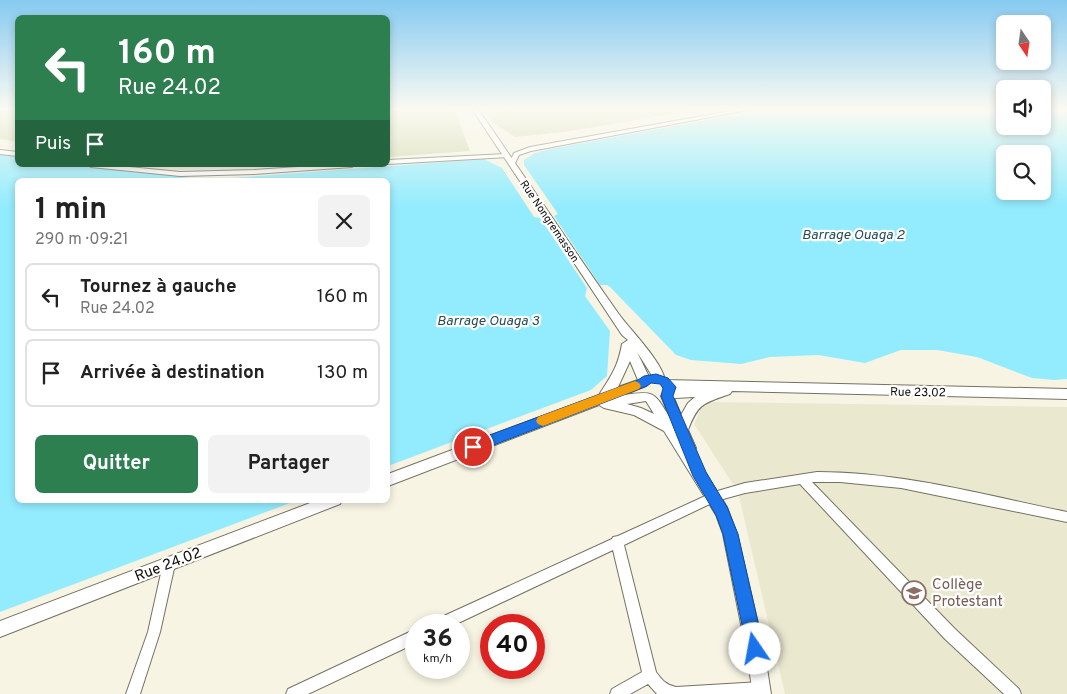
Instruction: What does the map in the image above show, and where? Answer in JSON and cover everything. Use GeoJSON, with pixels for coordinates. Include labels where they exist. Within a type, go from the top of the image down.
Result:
{"type":"FeatureCollection","features":[{"type":"Feature","properties":{"kind":"street","name":"Rue Nongremasson"},"geometry":{"type":"LineString","coordinates":[[497,141],[626,332],[637,342],[666,388],[677,430],[700,476],[714,496],[730,534],[755,649],[762,691]]}},
{"type":"Feature","properties":{"kind":"street"},"geometry":{"type":"LineString","coordinates":[[390,162],[509,160],[516,154],[530,149],[572,141]]}},
{"type":"Feature","properties":{"kind":"street"},"geometry":{"type":"LineString","coordinates":[[0,152],[15,154]]}},
{"type":"Feature","properties":{"kind":"street"},"geometry":{"type":"LineString","coordinates":[[111,167],[180,174],[230,174],[325,167]]}},
{"type":"Feature","properties":{"kind":"street","name":"Rue Nongremasson"},"geometry":{"type":"LineString","coordinates":[[626,332],[628,344],[643,382]]}},
{"type":"Feature","properties":{"kind":"street"},"geometry":{"type":"LineString","coordinates":[[603,401],[620,375],[626,359],[628,344]]}},
{"type":"Feature","properties":{"kind":"street"},"geometry":{"type":"LineString","coordinates":[[390,479],[576,408],[603,401],[649,397],[660,400],[666,388],[652,378],[603,401]]}},
{"type":"Feature","properties":{"kind":"street"},"geometry":{"type":"LineString","coordinates":[[643,382],[642,391],[649,397]]}},
{"type":"Feature","properties":{"kind":"street","name":"Rue 23.02"},"geometry":{"type":"LineString","coordinates":[[666,388],[728,391],[770,388]]}},
{"type":"Feature","properties":{"kind":"street","name":"Rue 23.02"},"geometry":{"type":"LineString","coordinates":[[666,388],[770,388],[1067,394]]}},
{"type":"Feature","properties":{"kind":"street"},"geometry":{"type":"LineString","coordinates":[[603,401],[637,410],[677,430],[694,404],[711,394],[728,391]]}},
{"type":"Feature","properties":{"kind":"street","name":"Rue Nongremasson"},"geometry":{"type":"LineString","coordinates":[[649,397],[677,430]]}},
{"type":"Feature","properties":{"kind":"street"},"geometry":{"type":"LineString","coordinates":[[463,614],[714,496],[745,488],[840,477],[901,483],[1067,517]]}},
{"type":"Feature","properties":{"kind":"street"},"geometry":{"type":"LineString","coordinates":[[803,480],[950,634],[1014,694]]}},
{"type":"Feature","properties":{"kind":"street","name":"Rue 24.02"},"geometry":{"type":"LineString","coordinates":[[0,629],[327,503]]}},
{"type":"Feature","properties":{"kind":"street"},"geometry":{"type":"LineString","coordinates":[[617,541],[650,675],[662,690],[676,694],[762,691]]}},
{"type":"Feature","properties":{"kind":"street"},"geometry":{"type":"LineString","coordinates":[[133,694],[154,632],[168,564]]}},
{"type":"Feature","properties":{"kind":"street"},"geometry":{"type":"LineString","coordinates":[[293,694],[405,641]]}},
{"type":"Feature","properties":{"kind":"street"},"geometry":{"type":"LineString","coordinates":[[617,694],[650,675]]}},
{"type":"Feature","properties":{"kind":"shaded area","name":"Collège Protestant"},"geometry":{"type":"Polygon","coordinates":[[[704,402],[1067,407],[1067,694],[785,694],[738,492],[694,424],[704,402]]]}},
{"type":"Feature","properties":{"kind":"green space"},"geometry":{"type":"Polygon","coordinates":[[[390,141],[466,141],[470,151],[390,157],[390,141]]]}},
{"type":"Feature","properties":{"kind":"water","name":"Barrage Ouaga 2"},"geometry":{"type":"Polygon","coordinates":[[[591,141],[1067,141],[1067,379],[1032,378],[977,357],[937,350],[901,350],[865,363],[818,355],[770,357],[741,364],[691,360],[676,355],[610,287],[600,285],[554,216],[558,214],[524,165],[524,160],[535,153],[591,141]]]}},
{"type":"Feature","properties":{"kind":"water"},"geometry":{"type":"Polygon","coordinates":[[[0,154],[15,156],[15,167],[104,167],[189,178],[15,178],[15,503],[290,503],[0,612],[0,154]]]}},
{"type":"Feature","properties":{"kind":"water","name":"Barrage Ouaga 3"},"geometry":{"type":"Polygon","coordinates":[[[484,159],[502,168],[534,217],[540,218],[587,288],[585,296],[610,331],[607,376],[591,390],[390,465],[390,178],[232,178],[484,159]]]}},
{"type":"Feature","properties":{"kind":"slow traffic"},"geometry":{"type":"LineString","coordinates":[[543,421],[635,386]]}},
{"type":"Feature","properties":{"kind":"place","name":"Collège Protestant"},"geometry":{"type":"Point","coordinates":[914,593]}},
{"type":"Feature","properties":{"kind":"route"},"geometry":{"type":"LineString","coordinates":[[473,447],[642,383],[645,380],[656,378],[664,381],[670,387],[667,396],[700,476],[714,496],[730,534],[755,649]]}}]}
